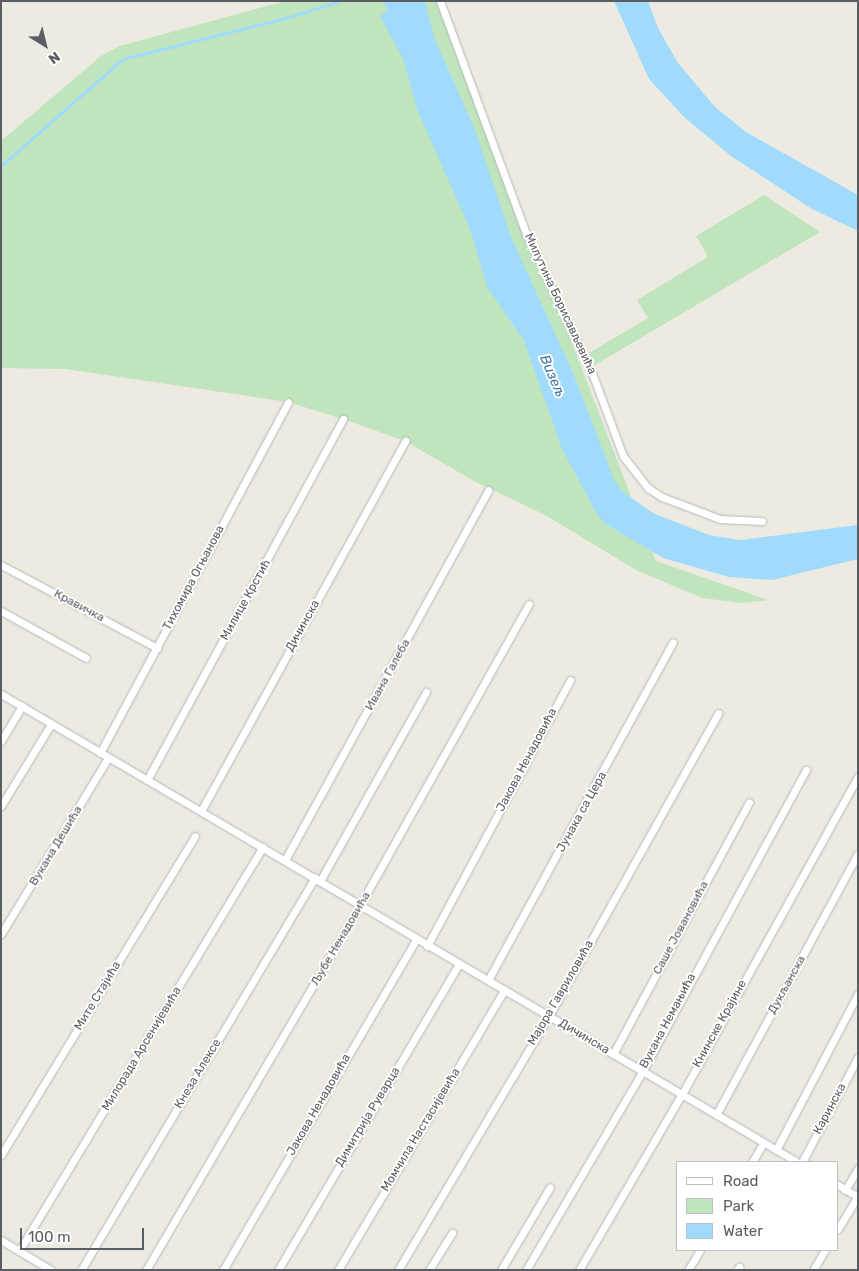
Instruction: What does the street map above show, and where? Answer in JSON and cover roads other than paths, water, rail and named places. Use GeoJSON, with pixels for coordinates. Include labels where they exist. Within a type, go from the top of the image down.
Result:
{"type":"FeatureCollection","features":[{"type":"Feature","properties":{"kind":"street","name":"Милутина Борисављевића"},"geometry":{"type":"LineString","coordinates":[[440,1],[526,233],[592,373],[623,456],[643,482],[662,497],[720,519],[762,521]]}},
{"type":"Feature","properties":{"kind":"street","name":"Тихомира Огњанова"},"geometry":{"type":"LineString","coordinates":[[100,753],[288,402]]}},
{"type":"Feature","properties":{"kind":"street","name":"Милице Крстић"},"geometry":{"type":"LineString","coordinates":[[147,780],[343,419]]}},
{"type":"Feature","properties":{"kind":"street","name":"Дичинска"},"geometry":{"type":"LineString","coordinates":[[201,811],[405,440]]}},
{"type":"Feature","properties":{"kind":"street","name":"Ивана Галеба"},"geometry":{"type":"LineString","coordinates":[[285,860],[488,490]]}},
{"type":"Feature","properties":{"kind":"street","name":"Кравичка"},"geometry":{"type":"LineString","coordinates":[[1,565],[157,648]]}},
{"type":"Feature","properties":{"kind":"street","name":"Љубе Ненадовића"},"geometry":{"type":"LineString","coordinates":[[146,1270],[360,906],[529,604]]}},
{"type":"Feature","properties":{"kind":"street"},"geometry":{"type":"LineString","coordinates":[[1,611],[86,658]]}},
{"type":"Feature","properties":{"kind":"street","name":"Јунака са Цера"},"geometry":{"type":"LineString","coordinates":[[488,980],[673,642]]}},
{"type":"Feature","properties":{"kind":"street","name":"Јакова Ненадовића"},"geometry":{"type":"LineString","coordinates":[[427,946],[570,680]]}},
{"type":"Feature","properties":{"kind":"street"},"geometry":{"type":"LineString","coordinates":[[317,879],[426,692]]}},
{"type":"Feature","properties":{"kind":"street","name":"Дичинска"},"geometry":{"type":"LineString","coordinates":[[1,694],[285,860],[416,940],[488,980],[716,1114],[763,1144],[795,1161]]}},
{"type":"Feature","properties":{"kind":"street"},"geometry":{"type":"LineString","coordinates":[[1,741],[22,706]]}},
{"type":"Feature","properties":{"kind":"street","name":"Мајора Гавриловића"},"geometry":{"type":"LineString","coordinates":[[398,1270],[549,1016],[718,713]]}},
{"type":"Feature","properties":{"kind":"street"},"geometry":{"type":"LineString","coordinates":[[1,806],[51,724]]}},
{"type":"Feature","properties":{"kind":"street","name":"Вукана Дешића"},"geometry":{"type":"LineString","coordinates":[[1,934],[108,758]]}},
{"type":"Feature","properties":{"kind":"street","name":"Вукана Немањића"},"geometry":{"type":"LineString","coordinates":[[526,1270],[642,1072],[806,770]]}},
{"type":"Feature","properties":{"kind":"street","name":"Книнске Крајине"},"geometry":{"type":"LineString","coordinates":[[578,1270],[682,1094],[858,776]]}},
{"type":"Feature","properties":{"kind":"street","name":"Саше Јовановића"},"geometry":{"type":"LineString","coordinates":[[613,1054],[750,802]]}},
{"type":"Feature","properties":{"kind":"street","name":"Мите Стајића"},"geometry":{"type":"LineString","coordinates":[[1,1155],[195,836]]}},
{"type":"Feature","properties":{"kind":"street","name":"Милорада Арсенијевића"},"geometry":{"type":"LineString","coordinates":[[19,1251],[263,847]]}},
{"type":"Feature","properties":{"kind":"street","name":"Дукљанска"},"geometry":{"type":"LineString","coordinates":[[716,1114],[858,854]]}},
{"type":"Feature","properties":{"kind":"street","name":"Кнеза Алексе"},"geometry":{"type":"LineString","coordinates":[[81,1270],[317,879]]}},
{"type":"Feature","properties":{"kind":"street","name":"Јакова Ненадовића"},"geometry":{"type":"LineString","coordinates":[[223,1270],[416,940]]}},
{"type":"Feature","properties":{"kind":"street","name":"Димитрија Руварца"},"geometry":{"type":"LineString","coordinates":[[278,1270],[459,964]]}},
{"type":"Feature","properties":{"kind":"street","name":"Момчила Настасијевића"},"geometry":{"type":"LineString","coordinates":[[338,1270],[504,990]]}},
{"type":"Feature","properties":{"kind":"street"},"geometry":{"type":"LineString","coordinates":[[776,1150],[858,994]]}},
{"type":"Feature","properties":{"kind":"street","name":"Каринска"},"geometry":{"type":"LineString","coordinates":[[803,1161],[858,1057]]}},
{"type":"Feature","properties":{"kind":"street"},"geometry":{"type":"LineString","coordinates":[[753,1161],[763,1144]]}},
{"type":"Feature","properties":{"kind":"street"},"geometry":{"type":"LineString","coordinates":[[845,1190],[858,1168]]}},
{"type":"Feature","properties":{"kind":"street"},"geometry":{"type":"LineString","coordinates":[[839,1186],[857,1197],[839,1227]]}},
{"type":"Feature","properties":{"kind":"street"},"geometry":{"type":"LineString","coordinates":[[501,1270],[550,1187]]}},
{"type":"Feature","properties":{"kind":"street"},"geometry":{"type":"LineString","coordinates":[[429,1270],[452,1233]]}},
{"type":"Feature","properties":{"kind":"street"},"geometry":{"type":"LineString","coordinates":[[1,1240],[41,1267],[51,1270]]}},
{"type":"Feature","properties":{"kind":"street"},"geometry":{"type":"LineString","coordinates":[[688,1270],[699,1251]]}},
{"type":"Feature","properties":{"kind":"street"},"geometry":{"type":"LineString","coordinates":[[813,1270],[824,1251]]}},
{"type":"Feature","properties":{"kind":"water","name":"Визељ"},"geometry":{"type":"Polygon","coordinates":[[[382,1],[425,1],[434,37],[475,130],[511,237],[573,373],[615,482],[623,492],[653,513],[709,535],[740,540],[858,525],[858,559],[772,580],[729,577],[663,558],[604,523],[597,514],[562,449],[524,341],[487,287],[470,229],[418,112],[403,59],[380,16],[388,10],[382,1]]]}},
{"type":"Feature","properties":{"kind":"water"},"geometry":{"type":"Polygon","coordinates":[[[614,1],[648,1],[658,28],[678,63],[715,107],[746,132],[858,195],[858,231],[812,209],[731,156],[684,117],[649,79],[614,1]]]}},
{"type":"Feature","properties":{"kind":"waterway"},"geometry":{"type":"LineString","coordinates":[[1,166],[123,59],[286,18],[340,1]]}}]}
